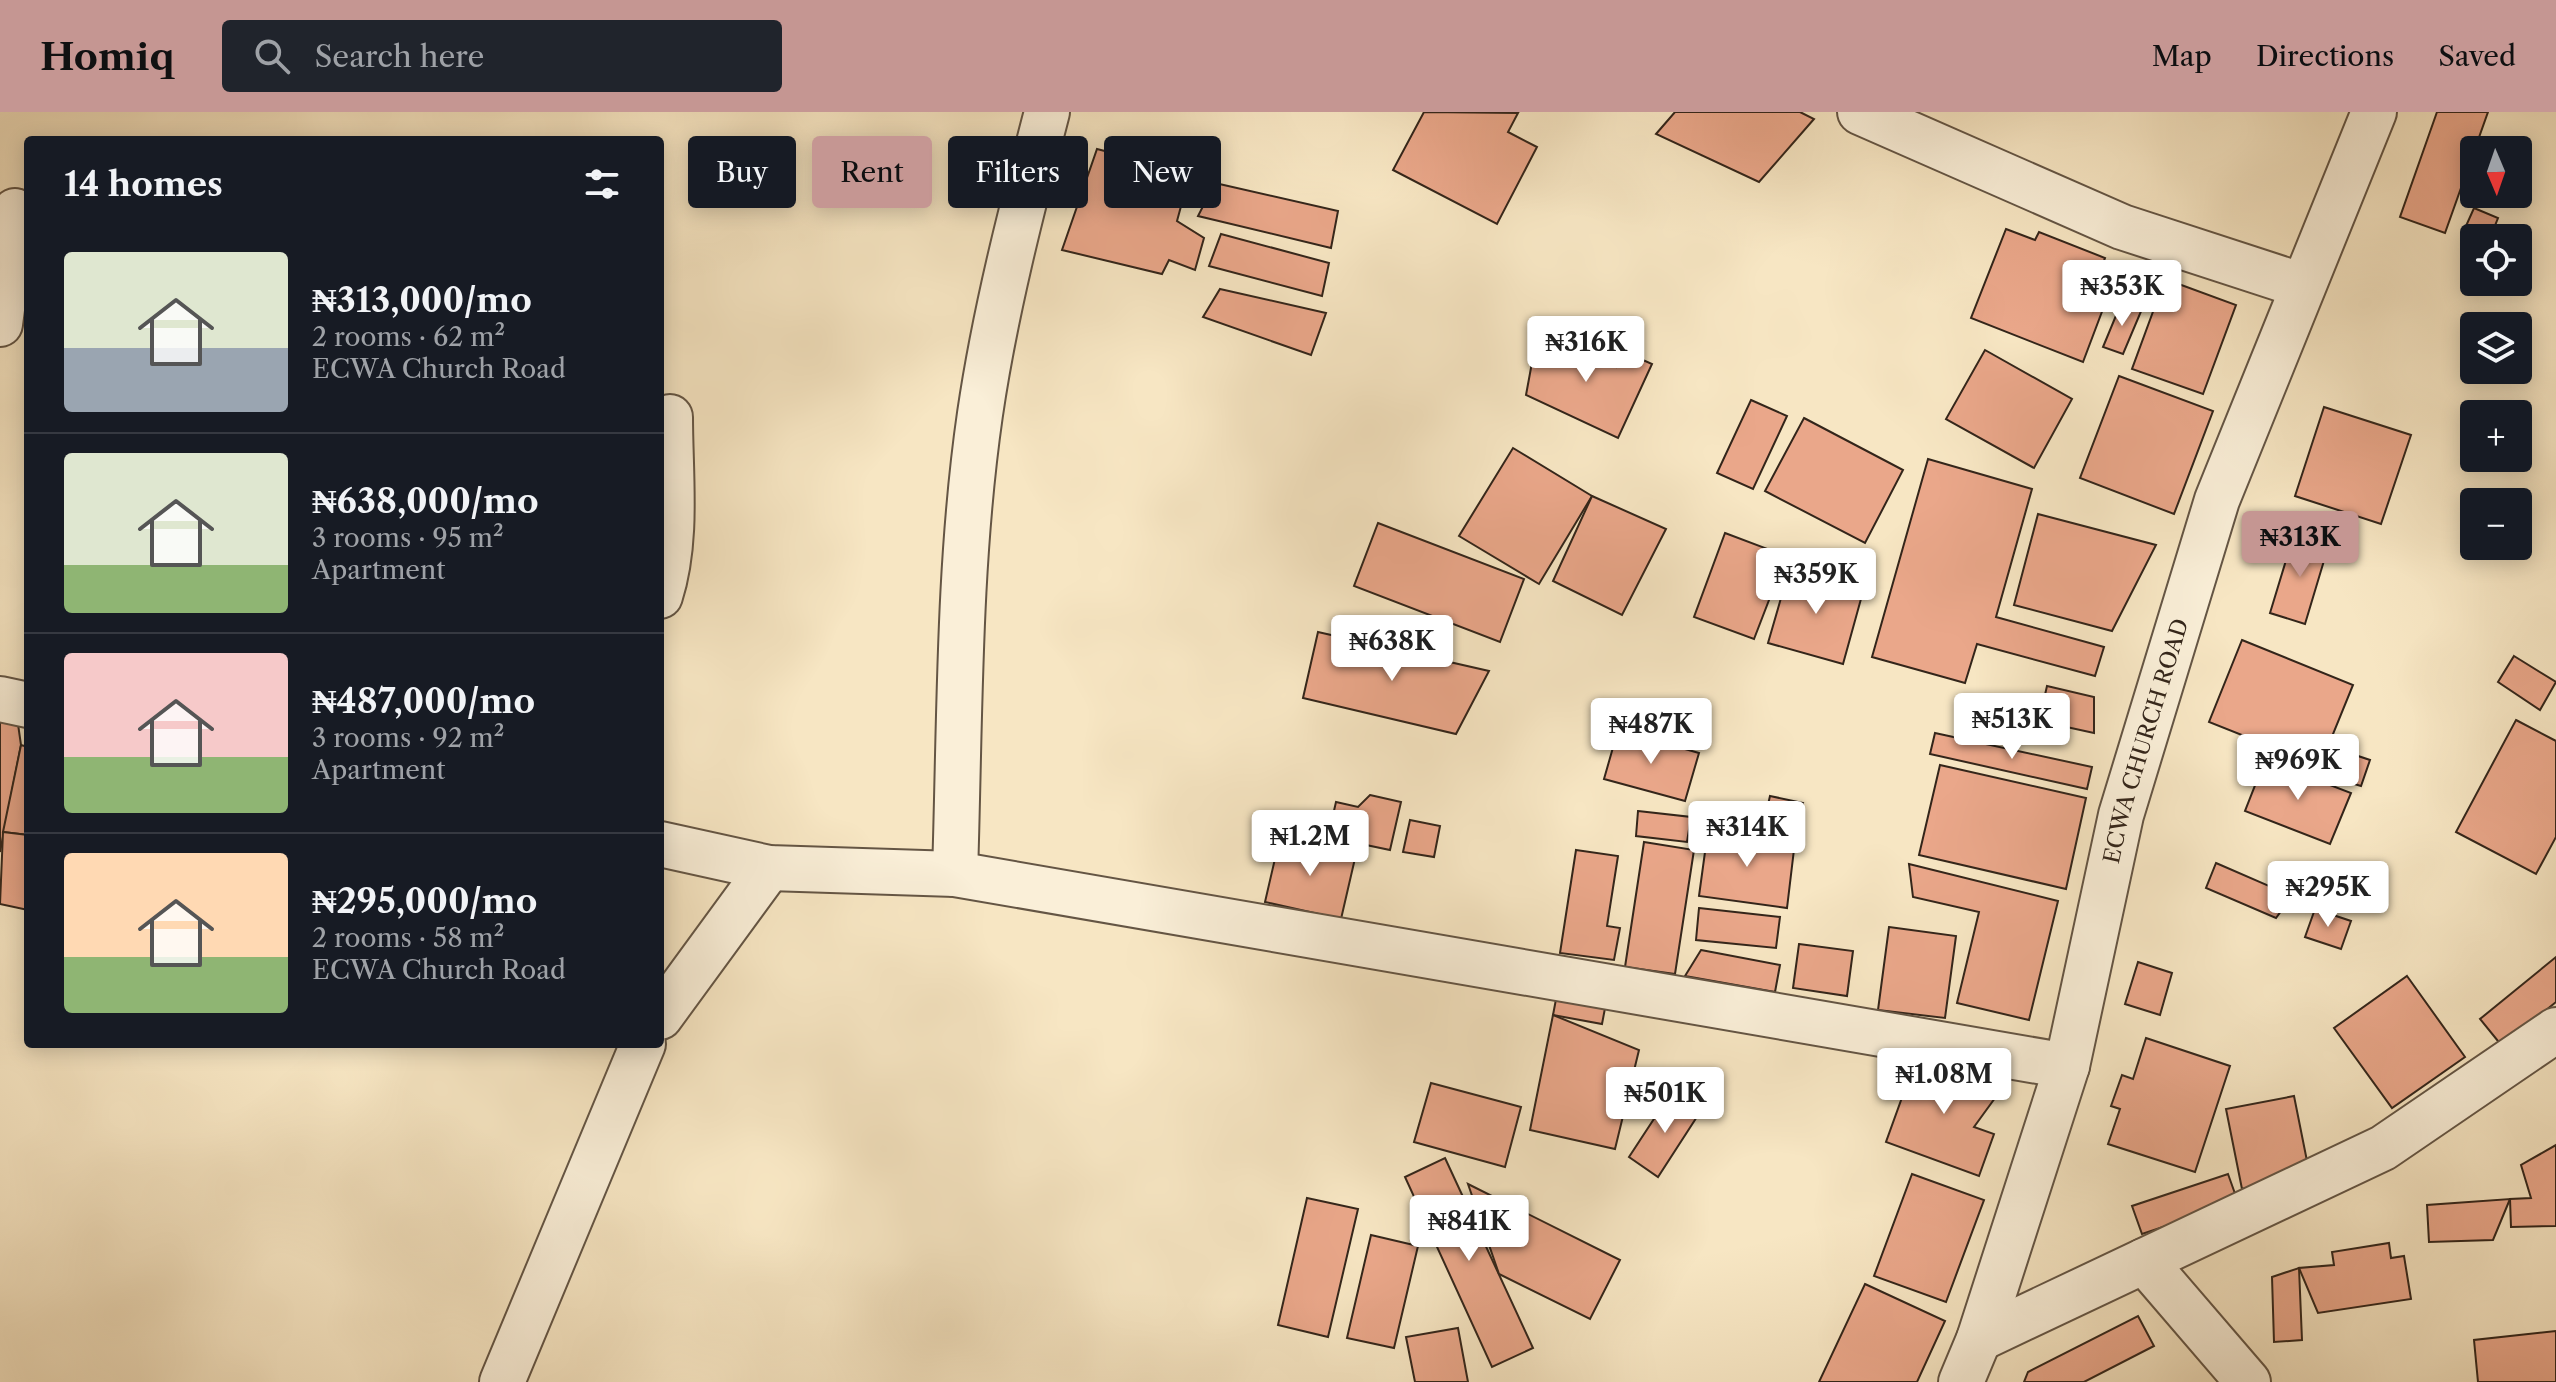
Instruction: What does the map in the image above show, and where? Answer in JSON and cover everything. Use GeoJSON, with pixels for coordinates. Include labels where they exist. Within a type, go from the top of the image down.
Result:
{"type":"FeatureCollection","features":[{"type":"Feature","properties":{"kind":"street"},"geometry":{"type":"LineString","coordinates":[[955,874],[964,576],[980,414],[1009,257],[1047,112]]}},
{"type":"Feature","properties":{"kind":"street"},"geometry":{"type":"LineString","coordinates":[[1860,112],[2122,227],[2303,286]]}},
{"type":"Feature","properties":{"kind":"street","name":"ECWA CHURCH ROAD"},"geometry":{"type":"LineString","coordinates":[[1961,1382],[1979,1339],[2067,1066],[2121,815],[2217,500],[2374,112]]}},
{"type":"Feature","properties":{"kind":"street"},"geometry":{"type":"LineString","coordinates":[[0,324],[15,211]]}},
{"type":"Feature","properties":{"kind":"street"},"geometry":{"type":"LineString","coordinates":[[664,585],[670,535],[670,417]]}},
{"type":"Feature","properties":{"kind":"street"},"geometry":{"type":"LineString","coordinates":[[0,699],[24,704]]}},
{"type":"Feature","properties":{"kind":"street"},"geometry":{"type":"LineString","coordinates":[[664,845],[769,868],[955,874],[2067,1066]]}},
{"type":"Feature","properties":{"kind":"street"},"geometry":{"type":"LineString","coordinates":[[664,1012],[769,868]]}},
{"type":"Feature","properties":{"kind":"street"},"geometry":{"type":"LineString","coordinates":[[1979,1339],[2383,1148],[2556,1030]]}},
{"type":"Feature","properties":{"kind":"street"},"geometry":{"type":"LineString","coordinates":[[502,1382],[641,1048]]}},
{"type":"Feature","properties":{"kind":"street"},"geometry":{"type":"LineString","coordinates":[[2144,1261],[2248,1382]]}},
{"type":"Feature","properties":{"kind":"building"},"geometry":{"type":"Polygon","coordinates":[[[1424,112],[1518,113],[1508,132],[1537,147],[1497,224],[1393,170],[1424,112]]]}},
{"type":"Feature","properties":{"kind":"building"},"geometry":{"type":"Polygon","coordinates":[[[1675,112],[1800,112],[1814,119],[1759,182],[1656,134],[1675,112]]]}},
{"type":"Feature","properties":{"kind":"building"},"geometry":{"type":"Polygon","coordinates":[[[2437,112],[2488,112],[2479,136],[2460,136],[2460,191],[2445,233],[2400,217],[2437,112]]]}},
{"type":"Feature","properties":{"kind":"building"},"geometry":{"type":"Polygon","coordinates":[[[1097,149],[1104,151],[1104,208],[1181,208],[1177,221],[1204,238],[1195,270],[1169,260],[1162,274],[1062,250],[1077,208],[1088,208],[1088,175],[1097,149]]]}},
{"type":"Feature","properties":{"kind":"building"},"geometry":{"type":"Polygon","coordinates":[[[1221,184],[1338,211],[1331,248],[1198,216],[1202,208],[1221,208],[1221,184]]]}},
{"type":"Feature","properties":{"kind":"building"},"geometry":{"type":"Polygon","coordinates":[[[2474,208],[2498,218],[2496,224],[2467,224],[2474,208]]]}},
{"type":"Feature","properties":{"kind":"building"},"geometry":{"type":"Polygon","coordinates":[[[2006,229],[2035,240],[2039,232],[2105,258],[2097,279],[2112,285],[2083,362],[1971,318],[2006,229]]]}},
{"type":"Feature","properties":{"kind":"building"},"geometry":{"type":"Polygon","coordinates":[[[1221,234],[1329,263],[1322,296],[1209,266],[1221,234]]]}},
{"type":"Feature","properties":{"kind":"building"},"geometry":{"type":"Polygon","coordinates":[[[2165,279],[2236,305],[2203,394],[2132,369],[2165,279]]]}},
{"type":"Feature","properties":{"kind":"building"},"geometry":{"type":"Polygon","coordinates":[[[1220,289],[1326,313],[1311,355],[1203,317],[1220,289]]]}},
{"type":"Feature","properties":{"kind":"building"},"geometry":{"type":"Polygon","coordinates":[[[2122,301],[2142,309],[2123,354],[2103,347],[2122,301]]]}},
{"type":"Feature","properties":{"kind":"building"},"geometry":{"type":"Polygon","coordinates":[[[1538,330],[1616,367],[1623,351],[1652,364],[1618,438],[1526,395],[1538,330]]]}},
{"type":"Feature","properties":{"kind":"building"},"geometry":{"type":"Polygon","coordinates":[[[1985,350],[2072,399],[2034,468],[1946,419],[1985,350]]]}},
{"type":"Feature","properties":{"kind":"building"},"geometry":{"type":"Polygon","coordinates":[[[2119,376],[2213,411],[2174,514],[2080,478],[2119,376]]]}},
{"type":"Feature","properties":{"kind":"building"},"geometry":{"type":"Polygon","coordinates":[[[1751,400],[1787,416],[1753,489],[1717,473],[1751,400]]]}},
{"type":"Feature","properties":{"kind":"building"},"geometry":{"type":"Polygon","coordinates":[[[2324,407],[2411,435],[2381,524],[2295,496],[2324,407]]]}},
{"type":"Feature","properties":{"kind":"building"},"geometry":{"type":"Polygon","coordinates":[[[1804,418],[1903,470],[1865,543],[1765,491],[1804,418]]]}},
{"type":"Feature","properties":{"kind":"building"},"geometry":{"type":"Polygon","coordinates":[[[1513,448],[1592,496],[1539,584],[1459,536],[1513,448]]]}},
{"type":"Feature","properties":{"kind":"building"},"geometry":{"type":"Polygon","coordinates":[[[1928,459],[2032,489],[1996,617],[2104,647],[2095,676],[1977,644],[1965,683],[1872,657],[1928,459]]]}},
{"type":"Feature","properties":{"kind":"building"},"geometry":{"type":"Polygon","coordinates":[[[1592,496],[1666,529],[1622,615],[1553,581],[1592,496]]]}},
{"type":"Feature","properties":{"kind":"building"},"geometry":{"type":"Polygon","coordinates":[[[2038,514],[2156,545],[2112,631],[2014,605],[2038,514]]]}},
{"type":"Feature","properties":{"kind":"building"},"geometry":{"type":"Polygon","coordinates":[[[1378,523],[1524,579],[1500,642],[1354,586],[1378,523]]]}},
{"type":"Feature","properties":{"kind":"building"},"geometry":{"type":"Polygon","coordinates":[[[1725,533],[1786,556],[1754,639],[1694,617],[1725,533]]]}},
{"type":"Feature","properties":{"kind":"building"},"geometry":{"type":"Polygon","coordinates":[[[2294,534],[2329,544],[2305,624],[2270,613],[2294,534]]]}},
{"type":"Feature","properties":{"kind":"building"},"geometry":{"type":"Polygon","coordinates":[[[1790,567],[1864,588],[1843,664],[1768,643],[1790,567]]]}},
{"type":"Feature","properties":{"kind":"building"},"geometry":{"type":"Polygon","coordinates":[[[1318,632],[1489,671],[1456,734],[1303,698],[1318,632]]]}},
{"type":"Feature","properties":{"kind":"building"},"geometry":{"type":"Polygon","coordinates":[[[2242,640],[2353,685],[2320,766],[2209,722],[2242,640]]]}},
{"type":"Feature","properties":{"kind":"building"},"geometry":{"type":"Polygon","coordinates":[[[2514,656],[2556,682],[2540,710],[2498,682],[2514,656]]]}},
{"type":"Feature","properties":{"kind":"building"},"geometry":{"type":"Polygon","coordinates":[[[2047,686],[2094,697],[2094,733],[2039,721],[2047,686]]]}},
{"type":"Feature","properties":{"kind":"building"},"geometry":{"type":"Polygon","coordinates":[[[2516,720],[2556,741],[2556,837],[2536,874],[2456,832],[2516,720]]]}},
{"type":"Feature","properties":{"kind":"building"},"geometry":{"type":"Polygon","coordinates":[[[0,722],[18,724],[21,745],[0,852],[0,722]]]}},
{"type":"Feature","properties":{"kind":"building"},"geometry":{"type":"Polygon","coordinates":[[[1618,730],[1699,753],[1685,801],[1604,779],[1618,730]]]}},
{"type":"Feature","properties":{"kind":"building"},"geometry":{"type":"Polygon","coordinates":[[[1935,733],[2092,767],[2087,789],[1930,754],[1935,733]]]}},
{"type":"Feature","properties":{"kind":"building"},"geometry":{"type":"Polygon","coordinates":[[[21,745],[24,746],[24,835],[3,832],[21,745]]]}},
{"type":"Feature","properties":{"kind":"building"},"geometry":{"type":"Polygon","coordinates":[[[2340,750],[2370,760],[2361,786],[2331,777],[2340,750]]]}},
{"type":"Feature","properties":{"kind":"building"},"geometry":{"type":"Polygon","coordinates":[[[2265,760],[2351,793],[2330,844],[2245,811],[2265,760]]]}},
{"type":"Feature","properties":{"kind":"building"},"geometry":{"type":"Polygon","coordinates":[[[1940,765],[2086,798],[2066,889],[1919,855],[1940,765]]]}},
{"type":"Feature","properties":{"kind":"building"},"geometry":{"type":"Polygon","coordinates":[[[1370,795],[1401,802],[1390,850],[1328,837],[1336,802],[1358,807],[1370,795]]]}},
{"type":"Feature","properties":{"kind":"building"},"geometry":{"type":"Polygon","coordinates":[[[1770,796],[1803,803],[1797,830],[1764,822],[1770,796]]]}},
{"type":"Feature","properties":{"kind":"building"},"geometry":{"type":"Polygon","coordinates":[[[1638,811],[1691,817],[1687,842],[1636,836],[1638,811]]]}},
{"type":"Feature","properties":{"kind":"building"},"geometry":{"type":"Polygon","coordinates":[[[1410,820],[1440,826],[1434,857],[1403,852],[1410,820]]]}},
{"type":"Feature","properties":{"kind":"building"},"geometry":{"type":"Polygon","coordinates":[[[1708,830],[1795,841],[1787,908],[1699,896],[1708,830]]]}},
{"type":"Feature","properties":{"kind":"building"},"geometry":{"type":"Polygon","coordinates":[[[3,832],[24,835],[24,909],[0,904],[3,832]]]}},
{"type":"Feature","properties":{"kind":"building"},"geometry":{"type":"Polygon","coordinates":[[[1280,837],[1356,854],[1341,919],[1265,902],[1280,837]]]}},
{"type":"Feature","properties":{"kind":"building"},"geometry":{"type":"Polygon","coordinates":[[[1644,842],[1694,850],[1675,974],[1625,967],[1644,842]]]}},
{"type":"Feature","properties":{"kind":"building"},"geometry":{"type":"Polygon","coordinates":[[[1576,850],[1618,856],[1607,926],[1620,928],[1614,960],[1560,953],[1576,850]]]}},
{"type":"Feature","properties":{"kind":"building"},"geometry":{"type":"Polygon","coordinates":[[[2216,863],[2292,896],[2276,918],[2206,888],[2216,863]]]}},
{"type":"Feature","properties":{"kind":"building"},"geometry":{"type":"Polygon","coordinates":[[[1909,864],[2058,901],[2029,1020],[1957,1003],[1979,912],[1913,897],[1909,864]]]}},
{"type":"Feature","properties":{"kind":"building"},"geometry":{"type":"Polygon","coordinates":[[[1699,908],[1780,917],[1776,948],[1696,940],[1699,908]]]}},
{"type":"Feature","properties":{"kind":"building"},"geometry":{"type":"Polygon","coordinates":[[[2315,909],[2351,921],[2341,949],[2305,937],[2315,909]]]}},
{"type":"Feature","properties":{"kind":"building"},"geometry":{"type":"Polygon","coordinates":[[[1889,927],[1956,936],[1945,1018],[1878,1010],[1889,927]]]}},
{"type":"Feature","properties":{"kind":"building"},"geometry":{"type":"Polygon","coordinates":[[[1799,944],[1853,951],[1847,996],[1793,988],[1799,944]]]}},
{"type":"Feature","properties":{"kind":"building"},"geometry":{"type":"Polygon","coordinates":[[[1701,950],[1780,965],[1775,992],[1685,976],[1701,950]]]}},
{"type":"Feature","properties":{"kind":"building"},"geometry":{"type":"Polygon","coordinates":[[[2556,957],[2556,1002],[2502,1046],[2480,1019],[2556,957]]]}},
{"type":"Feature","properties":{"kind":"building"},"geometry":{"type":"Polygon","coordinates":[[[2138,962],[2172,973],[2160,1015],[2125,1004],[2138,962]]]}},
{"type":"Feature","properties":{"kind":"building"},"geometry":{"type":"Polygon","coordinates":[[[2407,976],[2465,1057],[2392,1108],[2334,1028],[2407,976]]]}},
{"type":"Feature","properties":{"kind":"building"},"geometry":{"type":"Polygon","coordinates":[[[1557,994],[1606,1003],[1602,1024],[1553,1015],[1557,994]]]}},
{"type":"Feature","properties":{"kind":"building"},"geometry":{"type":"Polygon","coordinates":[[[1553,1015],[1639,1050],[1615,1149],[1530,1130],[1553,1015]]]}},
{"type":"Feature","properties":{"kind":"building"},"geometry":{"type":"Polygon","coordinates":[[[2146,1038],[2230,1066],[2195,1172],[2108,1144],[2120,1109],[2111,1106],[2122,1075],[2133,1079],[2146,1038]]]}},
{"type":"Feature","properties":{"kind":"building"},"geometry":{"type":"Polygon","coordinates":[[[1917,1056],[2003,1087],[1974,1127],[1994,1134],[1979,1176],[1886,1142],[1917,1056]]]}},
{"type":"Feature","properties":{"kind":"building"},"geometry":{"type":"Polygon","coordinates":[[[1431,1083],[1521,1107],[1505,1167],[1414,1142],[1431,1083]]]}},
{"type":"Feature","properties":{"kind":"building"},"geometry":{"type":"Polygon","coordinates":[[[1669,1096],[1702,1109],[1658,1177],[1629,1157],[1669,1096]]]}},
{"type":"Feature","properties":{"kind":"building"},"geometry":{"type":"Polygon","coordinates":[[[2294,1096],[2310,1176],[2242,1189],[2226,1109],[2294,1096]]]}},
{"type":"Feature","properties":{"kind":"building"},"geometry":{"type":"Polygon","coordinates":[[[2556,1145],[2556,1226],[2511,1227],[2510,1199],[2531,1198],[2521,1165],[2556,1145]]]}},
{"type":"Feature","properties":{"kind":"building"},"geometry":{"type":"Polygon","coordinates":[[[1445,1158],[1533,1348],[1492,1367],[1405,1177],[1445,1158]]]}},
{"type":"Feature","properties":{"kind":"building"},"geometry":{"type":"Polygon","coordinates":[[[1912,1174],[1984,1200],[1946,1302],[1874,1276],[1912,1174]]]}},
{"type":"Feature","properties":{"kind":"building"},"geometry":{"type":"Polygon","coordinates":[[[2228,1174],[2238,1202],[2142,1234],[2132,1206],[2228,1174]]]}},
{"type":"Feature","properties":{"kind":"building"},"geometry":{"type":"Polygon","coordinates":[[[1468,1184],[1620,1260],[1590,1319],[1499,1274],[1468,1184]]]}},
{"type":"Feature","properties":{"kind":"building"},"geometry":{"type":"Polygon","coordinates":[[[1307,1198],[1358,1209],[1328,1337],[1278,1325],[1307,1198]]]}},
{"type":"Feature","properties":{"kind":"building"},"geometry":{"type":"Polygon","coordinates":[[[2510,1199],[2493,1240],[2429,1242],[2427,1205],[2510,1199]]]}},
{"type":"Feature","properties":{"kind":"building"},"geometry":{"type":"Polygon","coordinates":[[[1371,1235],[1418,1246],[1394,1348],[1347,1338],[1371,1235]]]}},
{"type":"Feature","properties":{"kind":"building"},"geometry":{"type":"Polygon","coordinates":[[[2389,1243],[2391,1258],[2404,1256],[2411,1299],[2318,1313],[2299,1268],[2334,1265],[2332,1252],[2389,1243]]]}},
{"type":"Feature","properties":{"kind":"building"},"geometry":{"type":"Polygon","coordinates":[[[2299,1268],[2302,1340],[2274,1342],[2272,1277],[2299,1268]]]}},
{"type":"Feature","properties":{"kind":"building"},"geometry":{"type":"Polygon","coordinates":[[[1865,1284],[1945,1321],[1917,1382],[1819,1382],[1865,1284]]]}},
{"type":"Feature","properties":{"kind":"building"},"geometry":{"type":"Polygon","coordinates":[[[2138,1316],[2154,1346],[2084,1382],[2024,1382],[2028,1372],[2138,1316]]]}},
{"type":"Feature","properties":{"kind":"building"},"geometry":{"type":"Polygon","coordinates":[[[1458,1328],[1468,1382],[1415,1382],[1406,1337],[1458,1328]]]}},
{"type":"Feature","properties":{"kind":"building"},"geometry":{"type":"Polygon","coordinates":[[[2556,1331],[2556,1382],[2478,1382],[2474,1340],[2556,1331]]]}}]}
